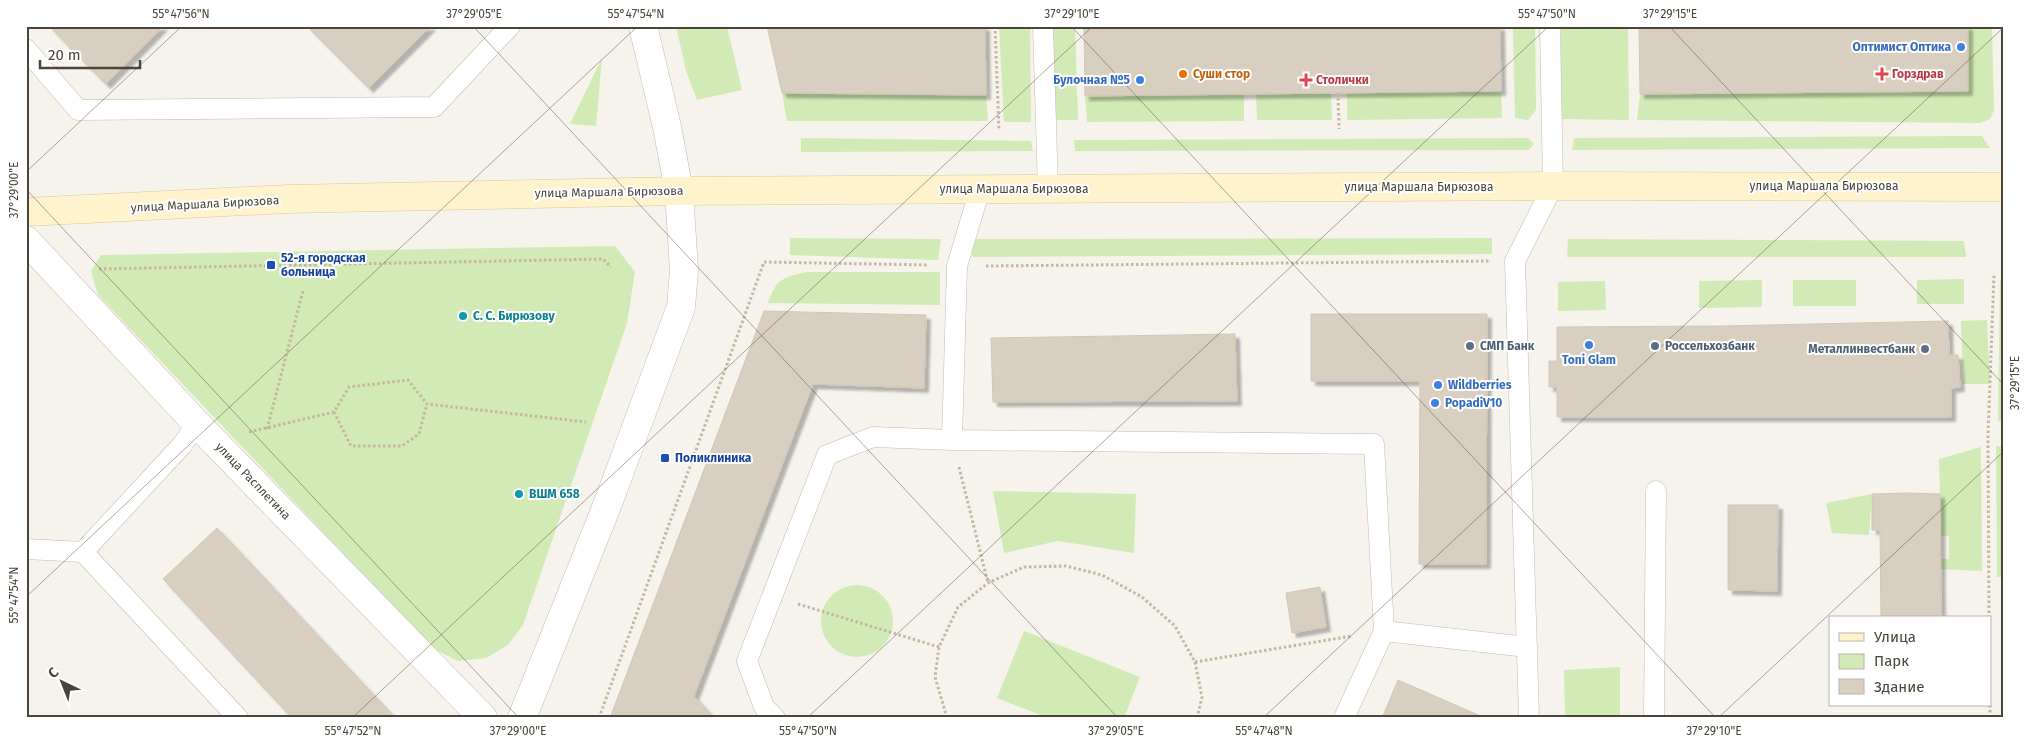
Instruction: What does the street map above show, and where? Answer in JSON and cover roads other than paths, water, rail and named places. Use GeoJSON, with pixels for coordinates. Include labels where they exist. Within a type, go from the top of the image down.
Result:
{"type":"FeatureCollection","features":[{"type":"Feature","properties":{"kind":"main road","name":"улица Маршала Бирюзова"},"geometry":{"type":"LineString","coordinates":[[26,212],[288,200],[679,191],[1553,186],[2003,187]]}},
{"type":"Feature","properties":{"kind":"street"},"geometry":{"type":"LineString","coordinates":[[522,718],[612,494],[681,307],[684,270],[679,191],[667,127],[643,26]]}},
{"type":"Feature","properties":{"kind":"street","name":"улица Расплетина"},"geometry":{"type":"LineString","coordinates":[[26,240],[197,424],[483,718]]}},
{"type":"Feature","properties":{"kind":"lane"},"geometry":{"type":"LineString","coordinates":[[26,49],[78,110],[434,107],[510,26]]}},
{"type":"Feature","properties":{"kind":"lane"},"geometry":{"type":"LineString","coordinates":[[1043,26],[1048,189]]}},
{"type":"Feature","properties":{"kind":"lane"},"geometry":{"type":"LineString","coordinates":[[1529,718],[1516,261],[1553,186],[1550,26]]}},
{"type":"Feature","properties":{"kind":"lane"},"geometry":{"type":"LineString","coordinates":[[952,440],[957,266],[980,189]]}},
{"type":"Feature","properties":{"kind":"lane"},"geometry":{"type":"LineString","coordinates":[[83,552],[182,445],[197,424]]}},
{"type":"Feature","properties":{"kind":"lane"},"geometry":{"type":"LineString","coordinates":[[775,718],[764,707],[747,661],[827,455],[873,437],[952,440],[1374,444],[1384,631],[1344,718]]}},
{"type":"Feature","properties":{"kind":"lane"},"geometry":{"type":"LineString","coordinates":[[1654,718],[1656,491]]}},
{"type":"Feature","properties":{"kind":"lane"},"geometry":{"type":"LineString","coordinates":[[26,549],[83,552],[238,718]]}},
{"type":"Feature","properties":{"kind":"lane"},"geometry":{"type":"LineString","coordinates":[[1384,631],[1527,647]]}},
{"type":"Feature","properties":{"kind":"place","name":"Оптимист Оптика"},"geometry":{"type":"Point","coordinates":[1961,47]}},
{"type":"Feature","properties":{"kind":"place","name":"Суши стор"},"geometry":{"type":"Point","coordinates":[1183,74]}},
{"type":"Feature","properties":{"kind":"place","name":"Горздрав"},"geometry":{"type":"Point","coordinates":[1882,74]}},
{"type":"Feature","properties":{"kind":"place","name":"Булочная №5"},"geometry":{"type":"Point","coordinates":[1140,80]}},
{"type":"Feature","properties":{"kind":"place","name":"Столички"},"geometry":{"type":"Point","coordinates":[1306,80]}},
{"type":"Feature","properties":{"kind":"place","name":"52-я городская больница"},"geometry":{"type":"Point","coordinates":[271,265]}},
{"type":"Feature","properties":{"kind":"place","name":"С. С. Бирюзову"},"geometry":{"type":"Point","coordinates":[463,316]}},
{"type":"Feature","properties":{"kind":"place","name":"Toni Glam"},"geometry":{"type":"Point","coordinates":[1589,345]}},
{"type":"Feature","properties":{"kind":"place","name":"СМП Банк"},"geometry":{"type":"Point","coordinates":[1470,346]}},
{"type":"Feature","properties":{"kind":"place","name":"Россельхозбанк"},"geometry":{"type":"Point","coordinates":[1655,346]}},
{"type":"Feature","properties":{"kind":"place","name":"Металлинвестбанк"},"geometry":{"type":"Point","coordinates":[1925,349]}},
{"type":"Feature","properties":{"kind":"place","name":"Wildberries"},"geometry":{"type":"Point","coordinates":[1438,385]}},
{"type":"Feature","properties":{"kind":"place","name":"PopadiV10"},"geometry":{"type":"Point","coordinates":[1435,403]}},
{"type":"Feature","properties":{"kind":"place","name":"Поликлиника"},"geometry":{"type":"Point","coordinates":[665,458]}},
{"type":"Feature","properties":{"kind":"place","name":"ВШM 658"},"geometry":{"type":"Point","coordinates":[519,494]}}]}
